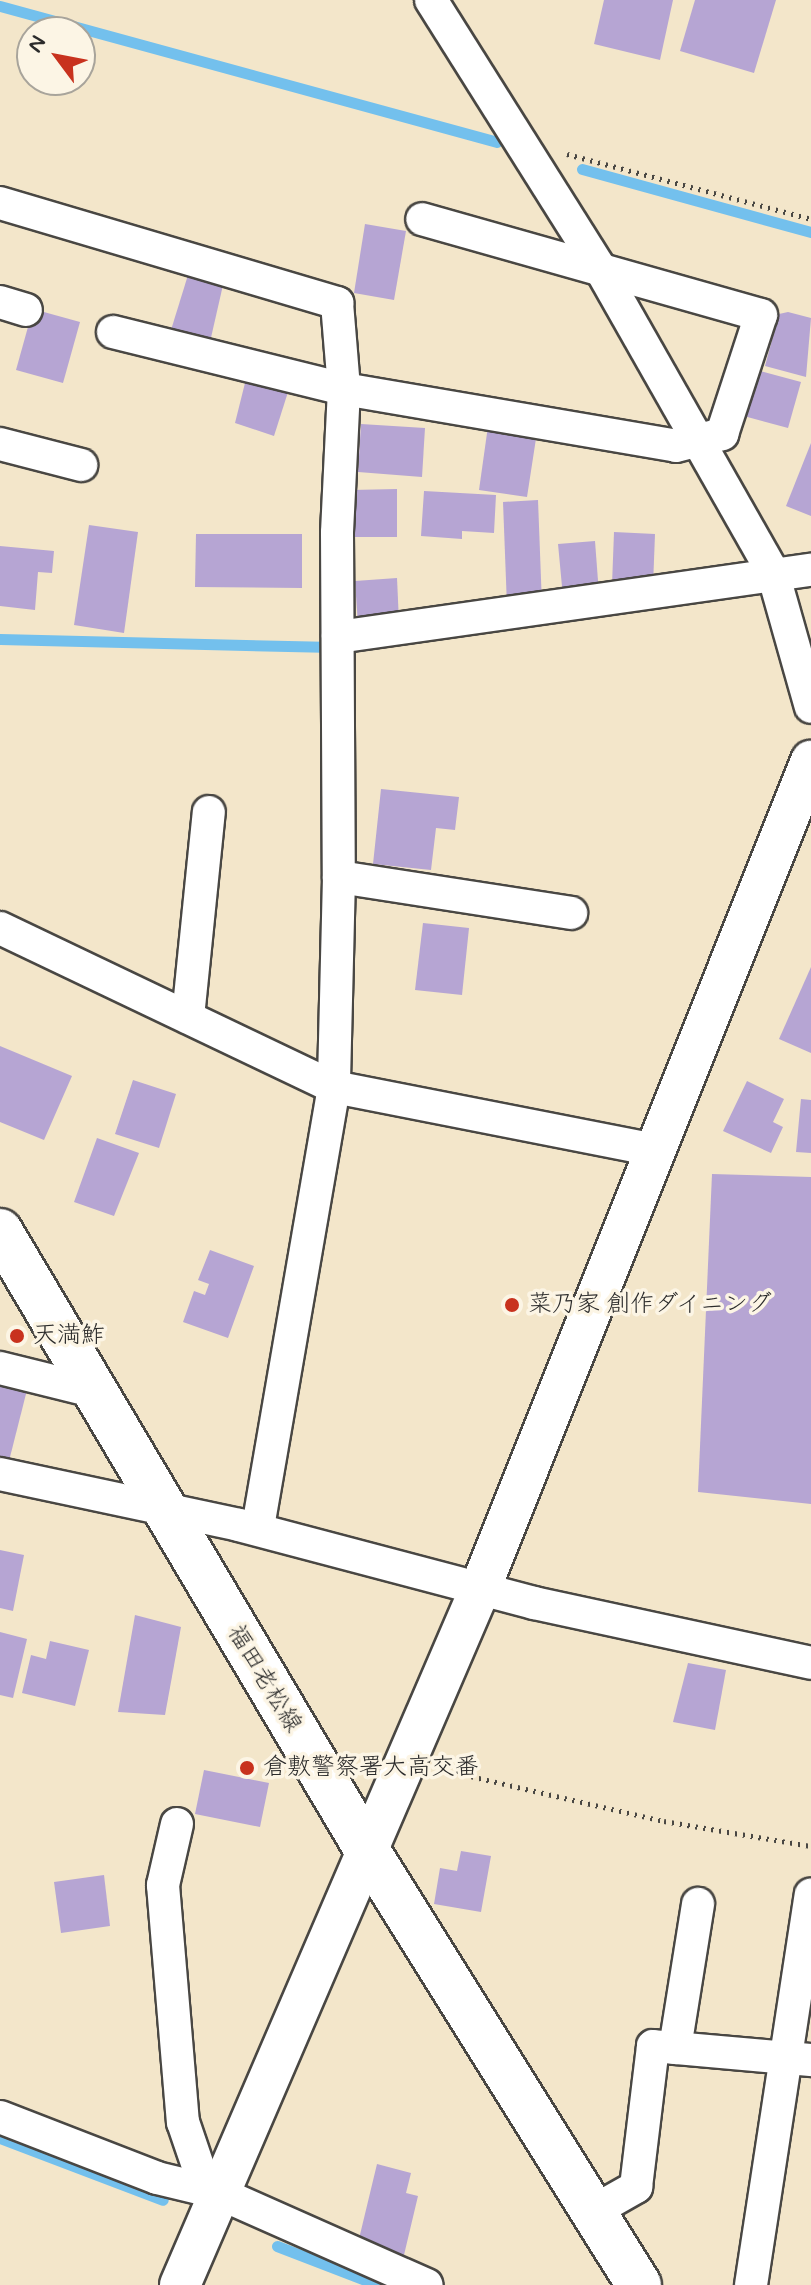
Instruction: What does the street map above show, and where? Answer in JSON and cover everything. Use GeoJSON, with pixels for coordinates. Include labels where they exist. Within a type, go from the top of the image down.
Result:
{"type":"FeatureCollection","features":[{"type":"Feature","properties":{"kind":"main road","name":"福田老松線"},"geometry":{"type":"LineString","coordinates":[[0,1231],[367,1850],[639,2285]]}},
{"type":"Feature","properties":{"kind":"street"},"geometry":{"type":"LineString","coordinates":[[431,0],[600,268],[773,573],[811,707]]}},
{"type":"Feature","properties":{"kind":"street"},"geometry":{"type":"LineString","coordinates":[[0,203],[337,303],[344,389],[338,637],[339,877],[334,1087],[258,1529]]}},
{"type":"Feature","properties":{"kind":"street"},"geometry":{"type":"LineString","coordinates":[[113,332],[344,389],[676,446],[700,444],[722,434],[761,315],[422,219]]}},
{"type":"Feature","properties":{"kind":"street"},"geometry":{"type":"LineString","coordinates":[[0,444],[81,465]]}},
{"type":"Feature","properties":{"kind":"street"},"geometry":{"type":"LineString","coordinates":[[338,637],[811,570]]}},
{"type":"Feature","properties":{"kind":"street"},"geometry":{"type":"LineString","coordinates":[[180,2285],[480,1589],[811,761]]}},
{"type":"Feature","properties":{"kind":"street"},"geometry":{"type":"LineString","coordinates":[[188,1017],[209,812]]}},
{"type":"Feature","properties":{"kind":"street"},"geometry":{"type":"LineString","coordinates":[[339,877],[571,913]]}},
{"type":"Feature","properties":{"kind":"street"},"geometry":{"type":"LineString","coordinates":[[0,928],[334,1087],[656,1150]]}},
{"type":"Feature","properties":{"kind":"street"},"geometry":{"type":"LineString","coordinates":[[0,1368],[97,1392]]}},
{"type":"Feature","properties":{"kind":"street"},"geometry":{"type":"LineString","coordinates":[[0,1474],[258,1529],[480,1589],[811,1663]]}},
{"type":"Feature","properties":{"kind":"street"},"geometry":{"type":"LineString","coordinates":[[177,1824],[163,1885],[183,2122],[199,2169],[219,2193]]}},
{"type":"Feature","properties":{"kind":"street"},"geometry":{"type":"LineString","coordinates":[[751,2285],[797,2059],[811,1895]]}},
{"type":"Feature","properties":{"kind":"street"},"geometry":{"type":"LineString","coordinates":[[675,2048],[698,1904]]}},
{"type":"Feature","properties":{"kind":"street"},"geometry":{"type":"LineString","coordinates":[[592,2212],[636,2187],[653,2046],[797,2059]]}},
{"type":"Feature","properties":{"kind":"street"},"geometry":{"type":"LineString","coordinates":[[0,2117],[157,2178],[219,2193],[427,2285]]}},
{"type":"Feature","properties":{"kind":"path"},"geometry":{"type":"LineString","coordinates":[[523,143],[811,219]]}},
{"type":"Feature","properties":{"kind":"path"},"geometry":{"type":"LineString","coordinates":[[407,1761],[664,1821],[811,1846]]}},
{"type":"Feature","properties":{"kind":"building"},"geometry":{"type":"Polygon","coordinates":[[[604,0],[673,0],[660,60],[594,44],[604,0]]]}},
{"type":"Feature","properties":{"kind":"building"},"geometry":{"type":"Polygon","coordinates":[[[695,0],[776,0],[754,73],[680,51],[695,0]]]}},
{"type":"Feature","properties":{"kind":"building"},"geometry":{"type":"Polygon","coordinates":[[[365,224],[406,231],[394,300],[354,293],[365,224]]]}},
{"type":"Feature","properties":{"kind":"building"},"geometry":{"type":"Polygon","coordinates":[[[188,275],[223,285],[210,342],[171,330],[188,275]]]}},
{"type":"Feature","properties":{"kind":"building"},"geometry":{"type":"Polygon","coordinates":[[[33,309],[80,322],[63,383],[16,370],[33,309]]]}},
{"type":"Feature","properties":{"kind":"building"},"geometry":{"type":"Polygon","coordinates":[[[788,312],[811,318],[806,377],[765,366],[779,314],[788,312]]]}},
{"type":"Feature","properties":{"kind":"building"},"geometry":{"type":"Polygon","coordinates":[[[753,369],[801,382],[788,428],[740,415],[753,369]]]}},
{"type":"Feature","properties":{"kind":"building"},"geometry":{"type":"Polygon","coordinates":[[[246,379],[288,392],[274,436],[235,423],[246,379]]]}},
{"type":"Feature","properties":{"kind":"building"},"geometry":{"type":"Polygon","coordinates":[[[361,424],[425,428],[422,477],[358,472],[361,424]]]}},
{"type":"Feature","properties":{"kind":"building"},"geometry":{"type":"Polygon","coordinates":[[[488,426],[537,432],[527,497],[479,490],[488,426]]]}},
{"type":"Feature","properties":{"kind":"building"},"geometry":{"type":"Polygon","coordinates":[[[811,443],[811,516],[786,506],[811,443]]]}},
{"type":"Feature","properties":{"kind":"building"},"geometry":{"type":"Polygon","coordinates":[[[397,489],[397,537],[351,537],[351,490],[397,489]]]}},
{"type":"Feature","properties":{"kind":"building"},"geometry":{"type":"Polygon","coordinates":[[[424,491],[496,495],[494,533],[462,531],[462,539],[421,536],[424,491]]]}},
{"type":"Feature","properties":{"kind":"building"},"geometry":{"type":"Polygon","coordinates":[[[538,500],[542,605],[507,606],[503,502],[538,500]]]}},
{"type":"Feature","properties":{"kind":"building"},"geometry":{"type":"Polygon","coordinates":[[[89,525],[138,532],[124,633],[74,625],[89,525]]]}},
{"type":"Feature","properties":{"kind":"building"},"geometry":{"type":"Polygon","coordinates":[[[614,532],[655,534],[653,586],[612,585],[614,532]]]}},
{"type":"Feature","properties":{"kind":"building"},"geometry":{"type":"Polygon","coordinates":[[[196,534],[302,534],[302,588],[195,587],[196,534]]]}},
{"type":"Feature","properties":{"kind":"building"},"geometry":{"type":"Polygon","coordinates":[[[595,541],[599,594],[563,597],[558,544],[595,541]]]}},
{"type":"Feature","properties":{"kind":"building"},"geometry":{"type":"Polygon","coordinates":[[[0,546],[54,551],[52,573],[38,572],[35,610],[0,606],[0,546]]]}},
{"type":"Feature","properties":{"kind":"building"},"geometry":{"type":"Polygon","coordinates":[[[397,578],[399,622],[358,625],[355,581],[397,578]]]}},
{"type":"Feature","properties":{"kind":"building"},"geometry":{"type":"Polygon","coordinates":[[[381,789],[459,797],[455,830],[436,828],[431,870],[373,864],[381,789]]]}},
{"type":"Feature","properties":{"kind":"building"},"geometry":{"type":"Polygon","coordinates":[[[423,923],[469,928],[462,995],[415,990],[423,923]]]}},
{"type":"Feature","properties":{"kind":"building"},"geometry":{"type":"Polygon","coordinates":[[[811,967],[811,1053],[779,1039],[811,967]]]}},
{"type":"Feature","properties":{"kind":"building"},"geometry":{"type":"Polygon","coordinates":[[[0,1046],[72,1076],[44,1140],[0,1122],[0,1046]]]}},
{"type":"Feature","properties":{"kind":"building"},"geometry":{"type":"Polygon","coordinates":[[[133,1080],[176,1094],[159,1148],[115,1134],[133,1080]]]}},
{"type":"Feature","properties":{"kind":"building"},"geometry":{"type":"Polygon","coordinates":[[[747,1081],[784,1099],[773,1122],[783,1127],[771,1153],[723,1131],[747,1081]]]}},
{"type":"Feature","properties":{"kind":"building"},"geometry":{"type":"Polygon","coordinates":[[[801,1099],[811,1100],[811,1153],[796,1152],[801,1099]]]}},
{"type":"Feature","properties":{"kind":"building"},"geometry":{"type":"Polygon","coordinates":[[[97,1138],[139,1153],[114,1216],[74,1202],[97,1138]]]}},
{"type":"Feature","properties":{"kind":"building"},"geometry":{"type":"Polygon","coordinates":[[[712,1174],[811,1177],[811,1504],[698,1492],[712,1174]]]}},
{"type":"Feature","properties":{"kind":"building"},"geometry":{"type":"Polygon","coordinates":[[[210,1250],[254,1266],[228,1338],[183,1322],[194,1291],[205,1295],[209,1284],[198,1280],[210,1250]]]}},
{"type":"Feature","properties":{"kind":"building"},"geometry":{"type":"Polygon","coordinates":[[[0,1378],[28,1386],[9,1461],[0,1459],[0,1378]]]}},
{"type":"Feature","properties":{"kind":"building"},"geometry":{"type":"Polygon","coordinates":[[[0,1550],[24,1555],[13,1611],[0,1608],[0,1550]]]}},
{"type":"Feature","properties":{"kind":"building"},"geometry":{"type":"Polygon","coordinates":[[[135,1615],[181,1627],[165,1715],[118,1712],[135,1615]]]}},
{"type":"Feature","properties":{"kind":"building"},"geometry":{"type":"Polygon","coordinates":[[[0,1632],[27,1639],[13,1698],[0,1695],[0,1632]]]}},
{"type":"Feature","properties":{"kind":"building"},"geometry":{"type":"Polygon","coordinates":[[[50,1641],[89,1650],[75,1706],[22,1693],[31,1655],[46,1659],[50,1641]]]}},
{"type":"Feature","properties":{"kind":"building"},"geometry":{"type":"Polygon","coordinates":[[[688,1663],[726,1670],[715,1730],[673,1722],[688,1663]]]}},
{"type":"Feature","properties":{"kind":"building"},"geometry":{"type":"Polygon","coordinates":[[[204,1770],[269,1783],[260,1827],[195,1814],[204,1770]]]}},
{"type":"Feature","properties":{"kind":"building"},"geometry":{"type":"Polygon","coordinates":[[[461,1851],[491,1856],[481,1912],[434,1904],[440,1868],[457,1871],[461,1851]]]}},
{"type":"Feature","properties":{"kind":"building"},"geometry":{"type":"Polygon","coordinates":[[[104,1875],[110,1926],[61,1933],[54,1882],[104,1875]]]}},
{"type":"Feature","properties":{"kind":"building"},"geometry":{"type":"Polygon","coordinates":[[[377,2164],[411,2173],[406,2193],[418,2196],[404,2255],[358,2243],[377,2164]]]}},
{"type":"Feature","properties":{"kind":"waterway"},"geometry":{"type":"LineString","coordinates":[[0,6],[497,142]]}},
{"type":"Feature","properties":{"kind":"waterway"},"geometry":{"type":"LineString","coordinates":[[582,169],[811,232]]}},
{"type":"Feature","properties":{"kind":"waterway"},"geometry":{"type":"LineString","coordinates":[[0,639],[322,647]]}},
{"type":"Feature","properties":{"kind":"waterway"},"geometry":{"type":"LineString","coordinates":[[0,2138],[163,2200]]}},
{"type":"Feature","properties":{"kind":"waterway"},"geometry":{"type":"LineString","coordinates":[[277,2246],[378,2285]]}},
{"type":"Feature","properties":{"kind":"place","name":"菜乃家 創作ダイニング"},"geometry":{"type":"Point","coordinates":[512,1305]}},
{"type":"Feature","properties":{"kind":"place","name":"天満鮓"},"geometry":{"type":"Point","coordinates":[17,1336]}},
{"type":"Feature","properties":{"kind":"place","name":"倉敷警察署大高交番"},"geometry":{"type":"Point","coordinates":[247,1768]}}]}
